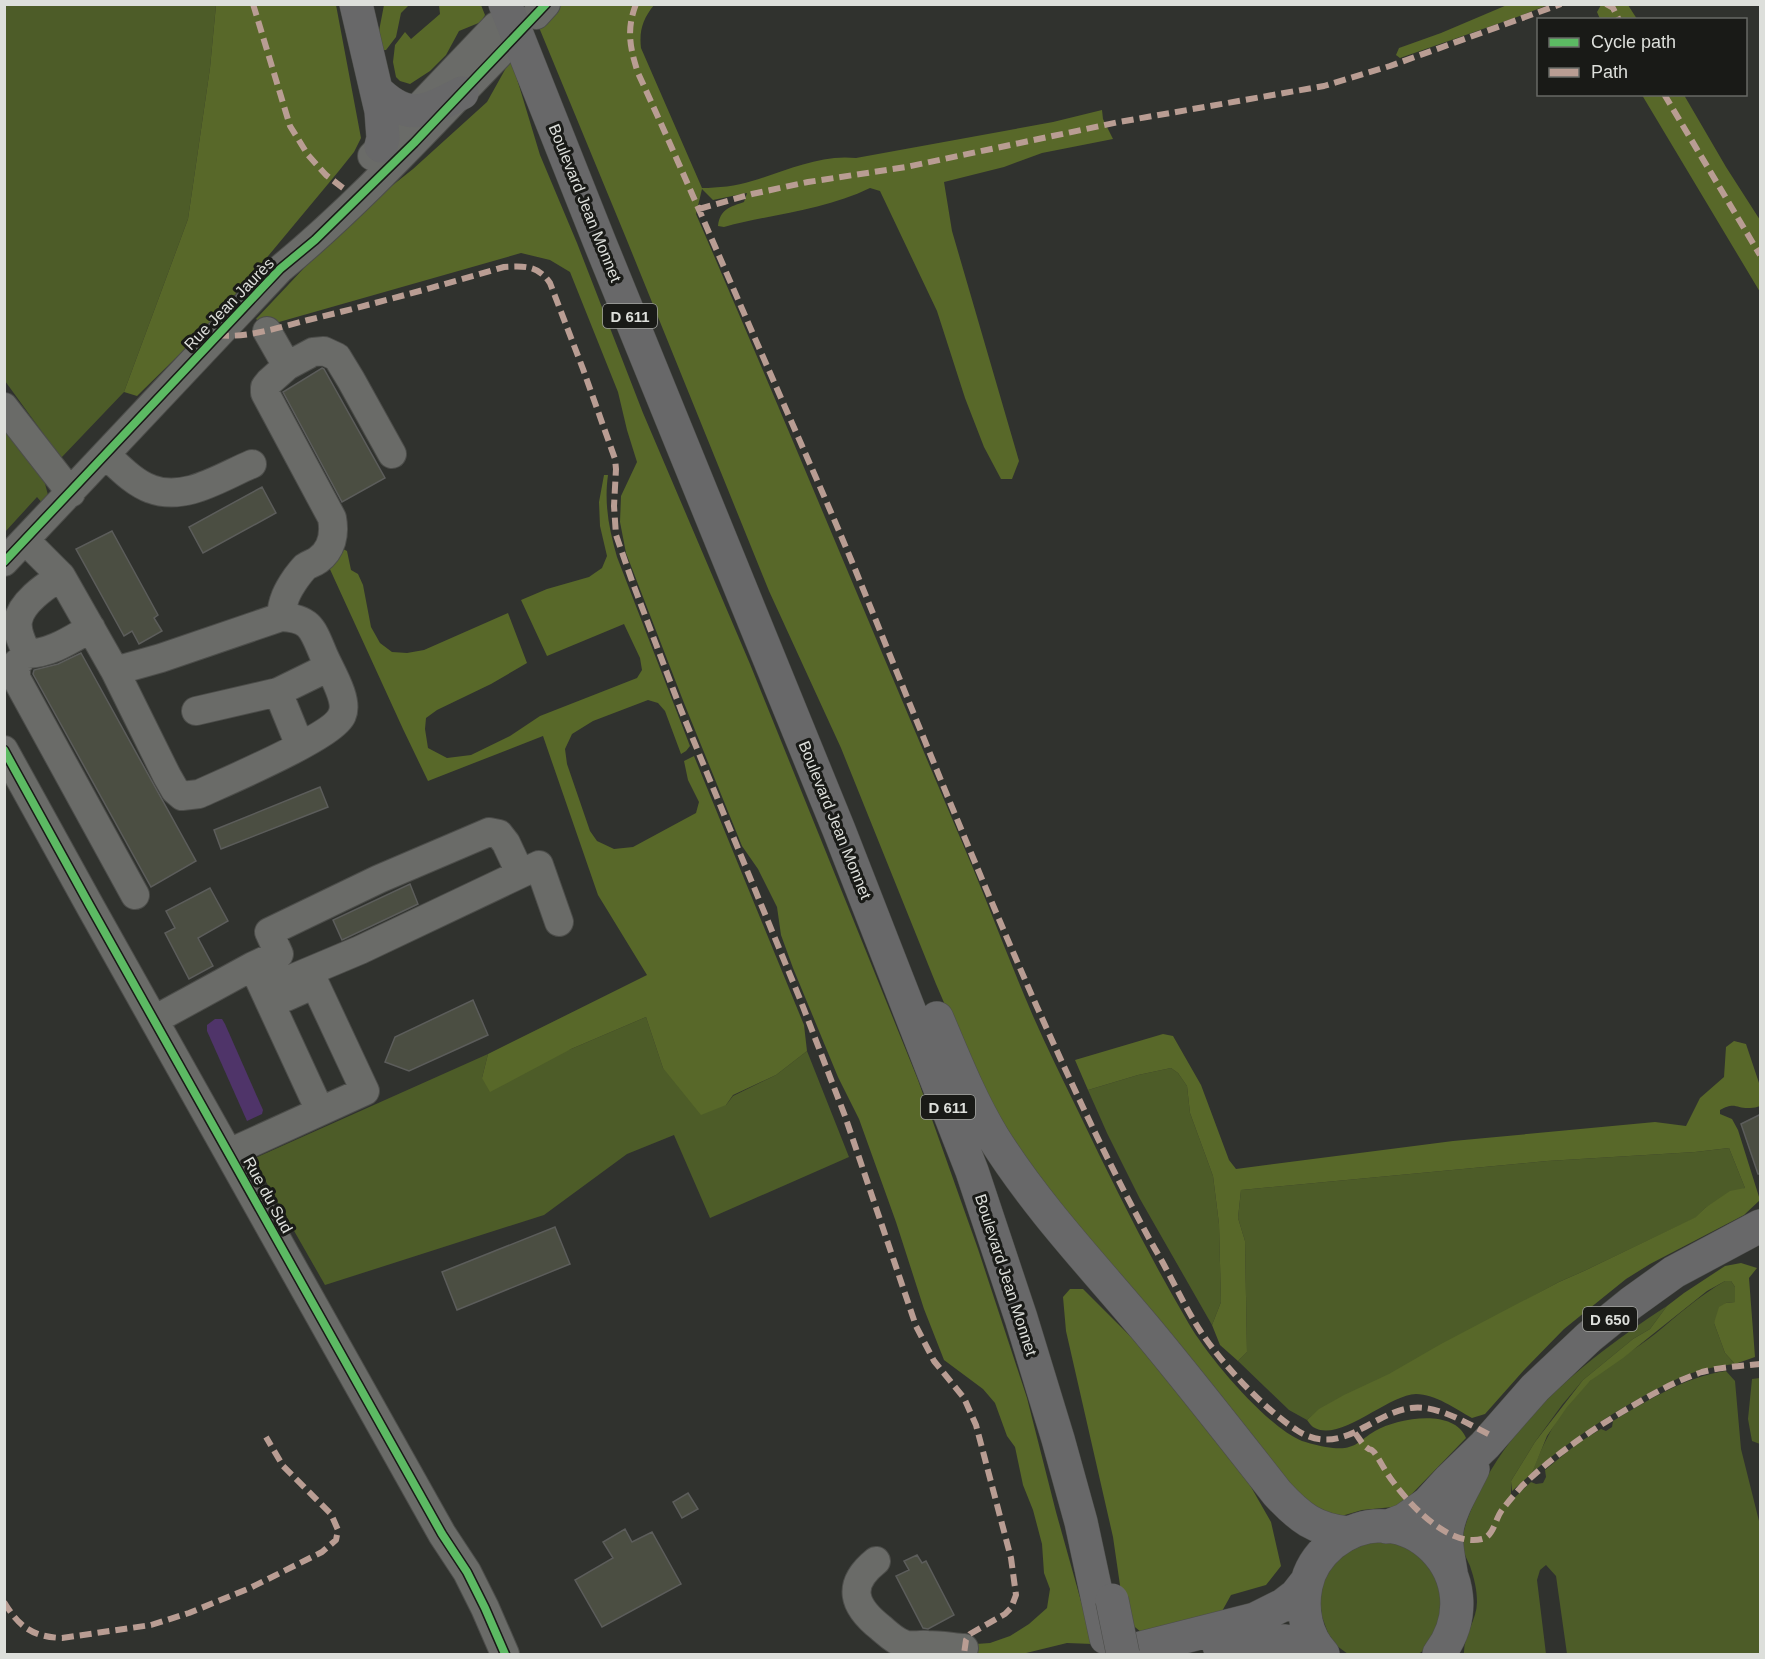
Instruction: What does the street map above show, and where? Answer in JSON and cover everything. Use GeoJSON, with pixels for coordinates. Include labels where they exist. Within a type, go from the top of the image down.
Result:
{"type":"FeatureCollection","features":[{"type":"Feature","properties":{"kind":"main road"},"geometry":{"type":"LineString","coordinates":[[356,4],[381,111],[383,138],[381,146]]}},
{"type":"Feature","properties":{"kind":"main road","name":"Boulevard Jean Monnet"},"geometry":{"type":"LineString","coordinates":[[518,17],[769,622],[915,987],[987,1178],[1033,1312],[1088,1507],[1105,1601],[1110,1654]]}},
{"type":"Feature","properties":{"kind":"main road","name":"Boulevard Jean Monnet"},"geometry":{"type":"LineString","coordinates":[[518,17],[600,243],[839,830],[972,1171],[1021,1318],[1081,1522],[1123,1654]]}},
{"type":"Feature","properties":{"kind":"main road"},"geometry":{"type":"LineString","coordinates":[[376,90],[400,108],[415,111],[430,108],[462,93]]}},
{"type":"Feature","properties":{"kind":"main road"},"geometry":{"type":"LineString","coordinates":[[769,622],[829,750],[960,1072],[993,1136],[1058,1225],[1148,1331],[1292,1510],[1311,1523],[1330,1531],[1349,1533]]}},
{"type":"Feature","properties":{"kind":"main road","name":"D 650"},"geometry":{"type":"LineString","coordinates":[[1386,1527],[1418,1512],[1485,1445],[1535,1388],[1589,1337],[1631,1302],[1674,1272],[1761,1226]]}},
{"type":"Feature","properties":{"kind":"main road","name":"D 650"},"geometry":{"type":"LineString","coordinates":[[1451,1572],[1448,1528],[1453,1510],[1485,1445]]}},
{"type":"Feature","properties":{"kind":"main road"},"geometry":{"type":"LineString","coordinates":[[1117,1654],[1152,1647],[1255,1619],[1283,1605],[1296,1595],[1307,1581],[1318,1558],[1327,1548],[1349,1533],[1361,1529],[1386,1527],[1402,1529],[1431,1545],[1443,1558],[1451,1572],[1457,1590],[1458,1608],[1455,1626],[1446,1650]]}},
{"type":"Feature","properties":{"kind":"main road"},"geometry":{"type":"LineString","coordinates":[[1307,1581],[1304,1596],[1305,1618],[1312,1639],[1321,1653]]}},
{"type":"Feature","properties":{"kind":"main road"},"geometry":{"type":"LineString","coordinates":[[1176,1654],[1267,1640],[1308,1645],[1321,1653]]}},
{"type":"Feature","properties":{"kind":"street","name":"Rue Jean Jaurès"},"geometry":{"type":"LineString","coordinates":[[280,269],[315,240],[462,93],[518,17]]}},
{"type":"Feature","properties":{"kind":"street","name":"Rue Jean Jaurès"},"geometry":{"type":"LineString","coordinates":[[4,562],[280,269],[334,199],[381,146],[415,111],[518,17]]}},
{"type":"Feature","properties":{"kind":"street"},"geometry":{"type":"LineString","coordinates":[[267,331],[287,366]]}},
{"type":"Feature","properties":{"kind":"street"},"geometry":{"type":"LineString","coordinates":[[281,617],[286,592],[304,567],[319,559],[328,549],[333,540],[334,530],[332,518],[265,393],[268,381],[287,366],[313,352],[324,351],[337,357],[392,454]]}},
{"type":"Feature","properties":{"kind":"street"},"geometry":{"type":"LineString","coordinates":[[4,407],[71,493]]}},
{"type":"Feature","properties":{"kind":"street"},"geometry":{"type":"LineString","coordinates":[[106,455],[149,489],[169,494],[186,493],[252,464]]}},
{"type":"Feature","properties":{"kind":"street"},"geometry":{"type":"LineString","coordinates":[[25,540],[61,576],[115,671],[167,776],[182,796],[199,794],[300,747],[334,726],[342,715],[344,701],[314,632],[306,623],[296,618],[281,617],[161,658],[115,671]]}},
{"type":"Feature","properties":{"kind":"street"},"geometry":{"type":"LineString","coordinates":[[27,654],[18,634],[18,621],[33,596],[61,576]]}},
{"type":"Feature","properties":{"kind":"street"},"geometry":{"type":"LineString","coordinates":[[91,628],[50,651],[27,654],[15,664],[16,678],[135,896]]}},
{"type":"Feature","properties":{"kind":"street"},"geometry":{"type":"LineString","coordinates":[[196,711],[278,692],[329,667]]}},
{"type":"Feature","properties":{"kind":"street"},"geometry":{"type":"LineString","coordinates":[[278,692],[300,747]]}},
{"type":"Feature","properties":{"kind":"street","name":"Rue du Sud"},"geometry":{"type":"LineString","coordinates":[[4,750],[442,1534],[467,1572],[505,1654]]}},
{"type":"Feature","properties":{"kind":"street"},"geometry":{"type":"LineString","coordinates":[[263,987],[279,954],[268,932],[380,879],[489,832],[499,834],[507,843],[520,873]]}},
{"type":"Feature","properties":{"kind":"street"},"geometry":{"type":"LineString","coordinates":[[154,1020],[263,987],[360,950],[539,865],[559,922]]}},
{"type":"Feature","properties":{"kind":"street"},"geometry":{"type":"LineString","coordinates":[[229,1153],[365,1091],[315,984],[263,987]]}},
{"type":"Feature","properties":{"kind":"street"},"geometry":{"type":"LineString","coordinates":[[263,987],[320,1112]]}},
{"type":"Feature","properties":{"kind":"street","name":"Rue du Sud"},"geometry":{"type":"LineString","coordinates":[[442,1534],[492,1654]]}},
{"type":"Feature","properties":{"kind":"street"},"geometry":{"type":"LineString","coordinates":[[876,1561],[864,1570],[856,1588],[857,1599],[863,1611],[873,1622],[906,1645],[924,1644],[964,1648]]}},
{"type":"Feature","properties":{"kind":"green space"},"geometry":{"type":"Polygon","coordinates":[[[4,5],[216,5],[210,68],[188,219],[124,392],[61,458],[5,381],[4,5]]]}},
{"type":"Feature","properties":{"kind":"green space"},"geometry":{"type":"Polygon","coordinates":[[[216,5],[336,5],[361,138],[354,152],[249,279],[195,339],[137,396],[124,392],[188,219],[210,68],[216,5]]]}},
{"type":"Feature","properties":{"kind":"green space"},"geometry":{"type":"Polygon","coordinates":[[[384,5],[409,5],[401,13],[396,37],[386,50],[381,50],[379,31],[384,5]]]}},
{"type":"Feature","properties":{"kind":"green space"},"geometry":{"type":"Polygon","coordinates":[[[439,5],[481,5],[485,15],[481,22],[459,31],[446,55],[430,71],[410,84],[400,81],[396,77],[393,62],[395,45],[405,32],[411,39],[440,14],[439,5]]]}},
{"type":"Feature","properties":{"kind":"green space"},"geometry":{"type":"Polygon","coordinates":[[[558,5],[654,5],[643,25],[641,48],[702,188],[746,183],[829,158],[856,158],[1053,122],[1102,110],[1103,119],[1113,139],[1042,153],[1004,167],[944,182],[952,231],[1019,461],[1012,479],[1001,479],[984,447],[965,398],[937,311],[880,191],[870,188],[817,207],[724,227],[718,226],[723,212],[744,202],[747,193],[713,200],[702,189],[696,214],[969,858],[1033,1016],[1132,1221],[1160,1273],[1198,1338],[1224,1372],[1272,1421],[1302,1441],[1329,1448],[1347,1448],[1385,1426],[1425,1418],[1450,1422],[1460,1429],[1466,1438],[1404,1502],[1393,1507],[1362,1510],[1338,1517],[1326,1516],[1282,1482],[1034,1173],[976,1077],[841,748],[769,591],[538,25],[558,5]]]}},
{"type":"Feature","properties":{"kind":"green space"},"geometry":{"type":"Polygon","coordinates":[[[1507,5],[1548,5],[1400,58],[1396,55],[1399,48],[1507,5]]]}},
{"type":"Feature","properties":{"kind":"green space"},"geometry":{"type":"Polygon","coordinates":[[[1601,5],[1628,5],[1636,18],[1600,18],[1597,12],[1601,5]]]}},
{"type":"Feature","properties":{"kind":"green space"},"geometry":{"type":"Polygon","coordinates":[[[511,59],[540,155],[643,413],[750,664],[918,1080],[978,1249],[1027,1398],[1093,1644],[1067,1643],[1022,1654],[974,1654],[976,1644],[990,1643],[1010,1636],[1029,1624],[1047,1608],[1050,1589],[1044,1573],[1042,1544],[1033,1510],[1023,1485],[1015,1447],[1007,1436],[995,1403],[983,1389],[944,1360],[924,1309],[859,1119],[838,1077],[793,968],[781,935],[777,907],[758,869],[742,846],[626,553],[620,522],[621,496],[637,462],[618,392],[570,272],[550,260],[521,253],[265,326],[256,319],[322,249],[487,102],[511,59]]]}},
{"type":"Feature","properties":{"kind":"green space"},"geometry":{"type":"Polygon","coordinates":[[[1643,96],[1685,96],[1760,220],[1760,292],[1643,96]]]}},
{"type":"Feature","properties":{"kind":"green space"},"geometry":{"type":"Polygon","coordinates":[[[4,423],[43,476],[48,495],[43,504],[37,497],[5,532],[4,423]]]}},
{"type":"Feature","properties":{"kind":"green space"},"geometry":{"type":"Polygon","coordinates":[[[604,475],[608,475],[608,516],[617,557],[690,746],[681,754],[665,711],[658,703],[648,700],[593,721],[572,734],[565,749],[567,764],[590,831],[597,841],[614,849],[633,847],[696,813],[699,802],[688,780],[684,761],[694,756],[804,1025],[807,1051],[776,1075],[733,1095],[726,1105],[701,1115],[663,1068],[646,1017],[571,1049],[490,1092],[482,1078],[488,1054],[647,975],[598,895],[543,736],[428,781],[328,565],[339,547],[347,551],[351,570],[358,574],[363,585],[371,627],[380,643],[392,652],[407,653],[424,650],[508,613],[527,663],[426,718],[428,748],[447,758],[471,755],[510,736],[540,716],[637,678],[642,670],[640,658],[624,624],[547,656],[521,600],[547,589],[589,577],[602,568],[607,556],[600,526],[599,502],[604,475]]]}},
{"type":"Feature","properties":{"kind":"green space"},"geometry":{"type":"Polygon","coordinates":[[[646,1017],[663,1068],[726,1105],[733,1096],[776,1075],[807,1051],[849,1157],[710,1218],[674,1135],[627,1154],[544,1215],[325,1285],[253,1159],[488,1054],[482,1078],[571,1049],[646,1017]]]}},
{"type":"Feature","properties":{"kind":"green space"},"geometry":{"type":"Polygon","coordinates":[[[1163,1034],[1173,1036],[1201,1085],[1229,1160],[1236,1169],[1453,1141],[1655,1122],[1686,1126],[1700,1098],[1724,1077],[1726,1047],[1734,1041],[1746,1044],[1760,1086],[1760,1106],[1746,1108],[1729,1106],[1720,1110],[1720,1114],[1732,1119],[1738,1130],[1760,1200],[1744,1215],[1626,1279],[1564,1329],[1485,1414],[1472,1418],[1438,1399],[1416,1394],[1404,1396],[1349,1424],[1324,1431],[1313,1427],[1307,1420],[1319,1409],[1389,1374],[1559,1282],[1696,1217],[1730,1191],[1745,1188],[1729,1148],[1547,1161],[1241,1190],[1238,1218],[1245,1241],[1247,1352],[1238,1361],[1220,1345],[1212,1325],[1221,1302],[1219,1224],[1213,1176],[1190,1113],[1187,1086],[1178,1073],[1171,1068],[1088,1090],[1075,1060],[1163,1034]]]}},
{"type":"Feature","properties":{"kind":"green space"},"geometry":{"type":"Polygon","coordinates":[[[1171,1068],[1178,1073],[1187,1086],[1190,1113],[1213,1176],[1219,1224],[1221,1302],[1212,1325],[1140,1199],[1088,1090],[1171,1068]]]}},
{"type":"Feature","properties":{"kind":"green space"},"geometry":{"type":"Polygon","coordinates":[[[1729,1148],[1745,1188],[1705,1208],[1697,1217],[1559,1282],[1412,1363],[1337,1400],[1307,1420],[1289,1410],[1238,1361],[1247,1352],[1245,1241],[1238,1218],[1241,1190],[1547,1161],[1729,1148]]]}},
{"type":"Feature","properties":{"kind":"green space"},"geometry":{"type":"Polygon","coordinates":[[[1741,1263],[1757,1268],[1749,1278],[1755,1357],[1735,1364],[1725,1353],[1714,1323],[1719,1307],[1735,1302],[1735,1287],[1731,1281],[1725,1281],[1707,1291],[1623,1358],[1590,1381],[1567,1407],[1547,1436],[1532,1473],[1512,1491],[1511,1481],[1535,1442],[1583,1380],[1633,1339],[1650,1329],[1667,1306],[1684,1293],[1725,1266],[1741,1263]]]}},
{"type":"Feature","properties":{"kind":"green space"},"geometry":{"type":"Polygon","coordinates":[[[1725,1281],[1731,1281],[1735,1287],[1735,1302],[1726,1303],[1714,1323],[1725,1353],[1735,1364],[1692,1373],[1649,1393],[1588,1430],[1532,1473],[1542,1448],[1563,1411],[1581,1389],[1655,1334],[1697,1299],[1725,1281]]]}},
{"type":"Feature","properties":{"kind":"green space"},"geometry":{"type":"Polygon","coordinates":[[[1070,1289],[1083,1289],[1133,1339],[1243,1473],[1271,1522],[1281,1566],[1266,1585],[1231,1595],[1221,1613],[1141,1632],[1130,1623],[1122,1599],[1113,1537],[1066,1331],[1063,1297],[1070,1289]]]}},
{"type":"Feature","properties":{"kind":"green space"},"geometry":{"type":"Polygon","coordinates":[[[1667,1306],[1650,1329],[1633,1339],[1583,1380],[1562,1405],[1535,1442],[1511,1481],[1511,1501],[1531,1482],[1543,1483],[1546,1477],[1545,1470],[1578,1443],[1601,1429],[1606,1431],[1612,1427],[1613,1421],[1681,1384],[1726,1371],[1735,1381],[1741,1449],[1760,1525],[1760,1654],[1567,1654],[1556,1576],[1546,1565],[1540,1570],[1537,1580],[1546,1654],[1464,1654],[1477,1602],[1474,1579],[1463,1550],[1462,1540],[1465,1525],[1475,1501],[1491,1471],[1510,1442],[1532,1415],[1557,1390],[1611,1345],[1667,1306]]]}},
{"type":"Feature","properties":{"kind":"green space"},"geometry":{"type":"Polygon","coordinates":[[[1760,1378],[1760,1444],[1752,1441],[1748,1419],[1752,1379],[1760,1378]]]}},
{"type":"Feature","properties":{"kind":"green space"},"geometry":{"type":"Polygon","coordinates":[[[1369,1541],[1402,1542],[1429,1560],[1446,1605],[1426,1649],[1418,1654],[1348,1654],[1337,1646],[1328,1633],[1322,1617],[1320,1601],[1323,1584],[1330,1569],[1340,1557],[1369,1541]]]}},
{"type":"Feature","properties":{"kind":"shaded area"},"geometry":{"type":"Polygon","coordinates":[[[215,1019],[222,1019],[225,1024],[263,1110],[262,1114],[247,1121],[207,1031],[207,1025],[215,1019]]]}},
{"type":"Feature","properties":{"kind":"building"},"geometry":{"type":"Polygon","coordinates":[[[322,368],[385,478],[342,502],[283,392],[322,368]]]}},
{"type":"Feature","properties":{"kind":"building"},"geometry":{"type":"Polygon","coordinates":[[[262,487],[276,513],[203,553],[189,527],[262,487]]]}},
{"type":"Feature","properties":{"kind":"building"},"geometry":{"type":"Polygon","coordinates":[[[112,531],[158,615],[154,618],[162,631],[139,644],[132,631],[124,636],[76,549],[112,531]]]}},
{"type":"Feature","properties":{"kind":"building"},"geometry":{"type":"Polygon","coordinates":[[[81,653],[196,861],[151,887],[33,674],[34,670],[58,664],[81,653]]]}},
{"type":"Feature","properties":{"kind":"building"},"geometry":{"type":"Polygon","coordinates":[[[320,787],[328,807],[221,849],[214,830],[320,787]]]}},
{"type":"Feature","properties":{"kind":"building"},"geometry":{"type":"Polygon","coordinates":[[[410,884],[418,904],[342,940],[333,920],[410,884]]]}},
{"type":"Feature","properties":{"kind":"building"},"geometry":{"type":"Polygon","coordinates":[[[210,888],[228,921],[198,938],[213,966],[189,979],[165,933],[175,928],[166,911],[210,888]]]}},
{"type":"Feature","properties":{"kind":"building"},"geometry":{"type":"Polygon","coordinates":[[[473,1000],[488,1035],[409,1071],[385,1062],[395,1037],[473,1000]]]}},
{"type":"Feature","properties":{"kind":"building"},"geometry":{"type":"Polygon","coordinates":[[[1761,1114],[1761,1174],[1758,1174],[1741,1124],[1761,1114]]]}},
{"type":"Feature","properties":{"kind":"building"},"geometry":{"type":"Polygon","coordinates":[[[555,1227],[570,1264],[457,1310],[442,1272],[555,1227]]]}},
{"type":"Feature","properties":{"kind":"building"},"geometry":{"type":"Polygon","coordinates":[[[688,1493],[698,1509],[682,1518],[673,1502],[688,1493]]]}},
{"type":"Feature","properties":{"kind":"building"},"geometry":{"type":"Polygon","coordinates":[[[625,1529],[632,1542],[652,1532],[681,1584],[602,1627],[575,1580],[613,1558],[603,1542],[625,1529]]]}},
{"type":"Feature","properties":{"kind":"building"},"geometry":{"type":"Polygon","coordinates":[[[917,1555],[922,1563],[926,1561],[954,1615],[928,1629],[923,1628],[896,1576],[909,1570],[904,1561],[917,1555]]]}},
{"type":"Feature","properties":{"kind":"marked path"},"geometry":{"type":"LineString","coordinates":[[253,4],[290,126],[308,155],[326,175],[343,188]]}},
{"type":"Feature","properties":{"kind":"marked path"},"geometry":{"type":"LineString","coordinates":[[636,4],[631,22],[630,39],[638,73],[836,524],[1037,1007],[1108,1159],[1195,1322],[1210,1345],[1245,1386],[1285,1422],[1314,1438],[1329,1440],[1343,1437],[1396,1412],[1411,1408],[1442,1412],[1492,1436]]}},
{"type":"Feature","properties":{"kind":"marked path"},"geometry":{"type":"LineString","coordinates":[[699,209],[752,194],[808,182],[906,167],[1119,122],[1324,86],[1390,66],[1561,4]]}},
{"type":"Feature","properties":{"kind":"marked path"},"geometry":{"type":"LineString","coordinates":[[1606,4],[1613,8],[1618,18]]}},
{"type":"Feature","properties":{"kind":"marked path"},"geometry":{"type":"LineString","coordinates":[[1665,96],[1760,255]]}},
{"type":"Feature","properties":{"kind":"marked path"},"geometry":{"type":"LineString","coordinates":[[217,335],[251,334],[274,329],[504,267],[530,268],[541,273],[550,283],[615,459],[616,535],[632,581],[681,710],[800,999],[845,1116],[916,1326],[934,1361],[964,1398],[976,1425],[1011,1558],[1016,1595],[1011,1608],[1005,1614],[970,1634],[966,1640],[964,1654]]}},
{"type":"Feature","properties":{"kind":"marked path"},"geometry":{"type":"LineString","coordinates":[[1355,1433],[1365,1446],[1374,1452],[1388,1475],[1410,1503],[1432,1523],[1457,1537],[1469,1540],[1482,1539],[1492,1531],[1502,1510],[1522,1486],[1561,1453],[1603,1424],[1657,1392],[1693,1375],[1716,1369],[1760,1364]]}},
{"type":"Feature","properties":{"kind":"marked path"},"geometry":{"type":"LineString","coordinates":[[4,1602],[21,1624],[35,1633],[52,1637],[62,1638],[151,1625],[189,1613],[250,1588],[322,1552],[336,1540],[338,1530],[331,1514],[283,1466],[266,1437]]}},
{"type":"Feature","properties":{"kind":"cycle path"},"geometry":{"type":"LineString","coordinates":[[4,562],[280,269],[315,240],[414,143],[546,4]]}},
{"type":"Feature","properties":{"kind":"cycle path"},"geometry":{"type":"LineString","coordinates":[[4,750],[442,1534],[467,1572],[505,1654]]}}]}
